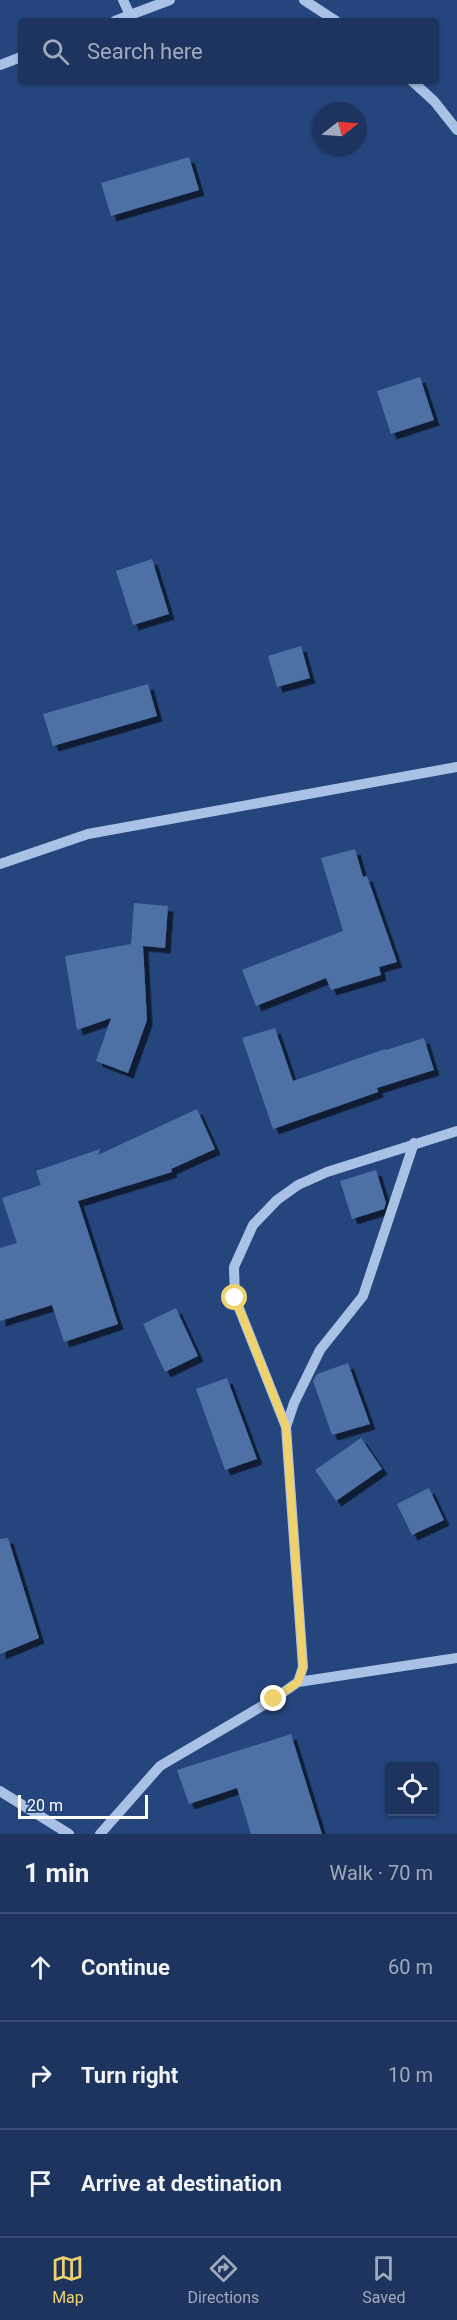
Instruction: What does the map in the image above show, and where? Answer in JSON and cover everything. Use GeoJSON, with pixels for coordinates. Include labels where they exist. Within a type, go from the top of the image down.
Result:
{"type":"FeatureCollection","features":[{"type":"Feature","properties":{"kind":"street"},"geometry":{"type":"LineString","coordinates":[[123,0],[130,15]]}},
{"type":"Feature","properties":{"kind":"street"},"geometry":{"type":"LineString","coordinates":[[122,18],[170,0]]}},
{"type":"Feature","properties":{"kind":"street"},"geometry":{"type":"LineString","coordinates":[[304,0],[331,18]]}},
{"type":"Feature","properties":{"kind":"street"},"geometry":{"type":"LineString","coordinates":[[0,65],[18,58]]}},
{"type":"Feature","properties":{"kind":"street"},"geometry":{"type":"LineString","coordinates":[[415,84],[434,101],[457,130]]}},
{"type":"Feature","properties":{"kind":"street"},"geometry":{"type":"LineString","coordinates":[[0,864],[88,834],[457,767]]}},
{"type":"Feature","properties":{"kind":"street"},"geometry":{"type":"LineString","coordinates":[[298,1682],[303,1667],[303,1648],[286,1427],[235,1298],[234,1267],[253,1225],[277,1200],[298,1185],[327,1172],[457,1131]]}},
{"type":"Feature","properties":{"kind":"street"},"geometry":{"type":"LineString","coordinates":[[286,1427],[294,1403],[320,1350],[363,1296],[414,1143]]}},
{"type":"Feature","properties":{"kind":"street"},"geometry":{"type":"LineString","coordinates":[[100,1834],[160,1766],[274,1699],[298,1682],[457,1658]]}},
{"type":"Feature","properties":{"kind":"street"},"geometry":{"type":"LineString","coordinates":[[2,1793],[69,1834]]}},
{"type":"Feature","properties":{"kind":"building"},"geometry":{"type":"Polygon","coordinates":[[[189,157],[199,190],[111,216],[101,183],[189,157]]]}},
{"type":"Feature","properties":{"kind":"building"},"geometry":{"type":"Polygon","coordinates":[[[420,377],[434,420],[391,434],[377,391],[420,377]]]}},
{"type":"Feature","properties":{"kind":"building"},"geometry":{"type":"Polygon","coordinates":[[[152,559],[169,614],[133,625],[116,571],[152,559]]]}},
{"type":"Feature","properties":{"kind":"building"},"geometry":{"type":"Polygon","coordinates":[[[301,646],[310,678],[277,687],[268,656],[301,646]]]}},
{"type":"Feature","properties":{"kind":"building"},"geometry":{"type":"Polygon","coordinates":[[[148,684],[157,716],[53,746],[43,714],[148,684]]]}},
{"type":"Feature","properties":{"kind":"building"},"geometry":{"type":"Polygon","coordinates":[[[355,849],[363,877],[367,876],[397,962],[379,967],[381,975],[331,990],[326,978],[256,1006],[242,970],[343,931],[321,858],[355,849]]]}},
{"type":"Feature","properties":{"kind":"building"},"geometry":{"type":"Polygon","coordinates":[[[134,903],[168,906],[165,948],[143,946],[147,1020],[128,1073],[96,1061],[111,1018],[77,1030],[65,956],[131,944],[134,903]]]}},
{"type":"Feature","properties":{"kind":"building"},"geometry":{"type":"Polygon","coordinates":[[[275,1028],[293,1081],[424,1038],[434,1070],[377,1088],[378,1092],[273,1129],[242,1038],[275,1028]]]}},
{"type":"Feature","properties":{"kind":"building"},"geometry":{"type":"Polygon","coordinates":[[[197,1109],[215,1149],[171,1169],[172,1172],[78,1201],[118,1324],[64,1342],[52,1305],[0,1321],[0,1248],[17,1243],[2,1198],[41,1185],[36,1171],[100,1149],[98,1155],[197,1109]]]}},
{"type":"Feature","properties":{"kind":"building"},"geometry":{"type":"Polygon","coordinates":[[[376,1170],[386,1203],[384,1209],[352,1219],[340,1181],[376,1170]]]}},
{"type":"Feature","properties":{"kind":"building"},"geometry":{"type":"Polygon","coordinates":[[[176,1308],[198,1356],[165,1372],[143,1324],[176,1308]]]}},
{"type":"Feature","properties":{"kind":"building"},"geometry":{"type":"Polygon","coordinates":[[[348,1363],[370,1424],[332,1435],[313,1381],[317,1374],[348,1363]]]}},
{"type":"Feature","properties":{"kind":"building"},"geometry":{"type":"Polygon","coordinates":[[[227,1378],[257,1459],[225,1470],[196,1389],[227,1378]]]}},
{"type":"Feature","properties":{"kind":"building"},"geometry":{"type":"Polygon","coordinates":[[[361,1438],[382,1469],[336,1501],[315,1470],[361,1438]]]}},
{"type":"Feature","properties":{"kind":"building"},"geometry":{"type":"Polygon","coordinates":[[[429,1488],[444,1520],[412,1535],[397,1504],[429,1488]]]}},
{"type":"Feature","properties":{"kind":"building"},"geometry":{"type":"Polygon","coordinates":[[[8,1538],[39,1638],[0,1654],[0,1539],[8,1538]]]}},
{"type":"Feature","properties":{"kind":"building"},"geometry":{"type":"Polygon","coordinates":[[[291,1734],[322,1834],[251,1834],[237,1788],[189,1804],[177,1770],[291,1734]]]}},
{"type":"Feature","properties":{"kind":"route"},"geometry":{"type":"LineString","coordinates":[[235,1298],[286,1427],[303,1667],[298,1682],[274,1699]]}}]}
